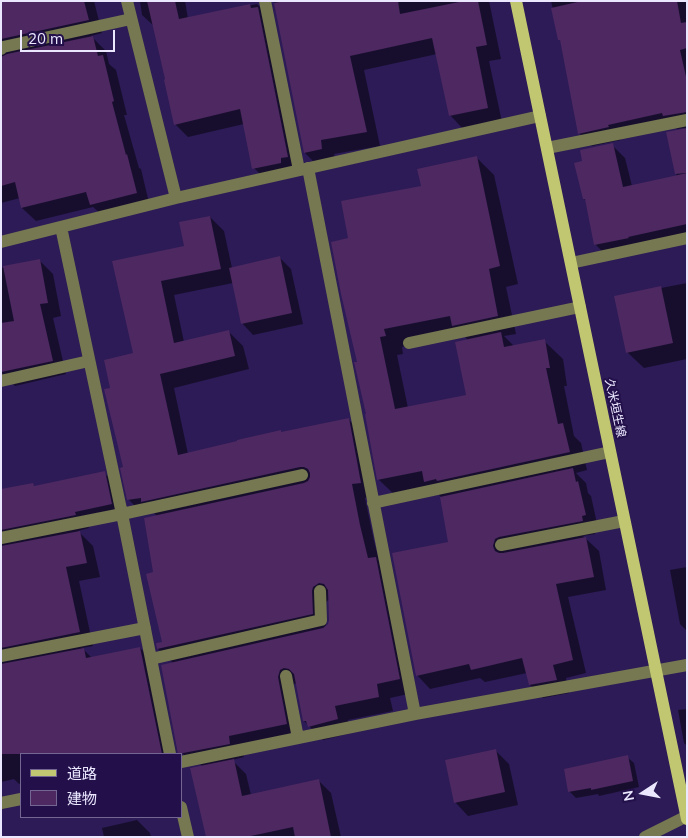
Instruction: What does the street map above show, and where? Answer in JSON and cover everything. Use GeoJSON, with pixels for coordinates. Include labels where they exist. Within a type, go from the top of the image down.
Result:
{"type":"FeatureCollection","features":[{"type":"Feature","properties":{"kind":"main road","name":"久米垣生線"},"geometry":{"type":"LineString","coordinates":[[516,1],[687,818]]}},
{"type":"Feature","properties":{"kind":"street"},"geometry":{"type":"LineString","coordinates":[[127,1],[176,198]]}},
{"type":"Feature","properties":{"kind":"street"},"geometry":{"type":"LineString","coordinates":[[265,1],[303,169],[415,714]]}},
{"type":"Feature","properties":{"kind":"street"},"geometry":{"type":"LineString","coordinates":[[1,49],[131,19]]}},
{"type":"Feature","properties":{"kind":"street"},"geometry":{"type":"LineString","coordinates":[[1,242],[176,198],[540,116]]}},
{"type":"Feature","properties":{"kind":"street"},"geometry":{"type":"LineString","coordinates":[[547,148],[687,120]]}},
{"type":"Feature","properties":{"kind":"street"},"geometry":{"type":"LineString","coordinates":[[61,227],[122,514],[170,753]]}},
{"type":"Feature","properties":{"kind":"street"},"geometry":{"type":"LineString","coordinates":[[571,263],[687,238]]}},
{"type":"Feature","properties":{"kind":"street"},"geometry":{"type":"LineString","coordinates":[[409,343],[580,306]]}},
{"type":"Feature","properties":{"kind":"street"},"geometry":{"type":"LineString","coordinates":[[1,381],[89,361]]}},
{"type":"Feature","properties":{"kind":"street"},"geometry":{"type":"LineString","coordinates":[[373,503],[610,452]]}},
{"type":"Feature","properties":{"kind":"street"},"geometry":{"type":"LineString","coordinates":[[1,538],[302,475]]}},
{"type":"Feature","properties":{"kind":"street"},"geometry":{"type":"LineString","coordinates":[[501,545],[624,521]]}},
{"type":"Feature","properties":{"kind":"street"},"geometry":{"type":"LineString","coordinates":[[151,659],[321,620],[320,592]]}},
{"type":"Feature","properties":{"kind":"street"},"geometry":{"type":"LineString","coordinates":[[1,656],[144,628]]}},
{"type":"Feature","properties":{"kind":"street"},"geometry":{"type":"LineString","coordinates":[[182,762],[415,714],[687,665]]}},
{"type":"Feature","properties":{"kind":"street"},"geometry":{"type":"LineString","coordinates":[[286,676],[298,738]]}},
{"type":"Feature","properties":{"kind":"street"},"geometry":{"type":"LineString","coordinates":[[1,803],[20,799]]}},
{"type":"Feature","properties":{"kind":"street"},"geometry":{"type":"LineString","coordinates":[[182,810],[188,837]]}},
{"type":"Feature","properties":{"kind":"street"},"geometry":{"type":"LineString","coordinates":[[645,837],[687,818]]}},
{"type":"Feature","properties":{"kind":"building"},"geometry":{"type":"Polygon","coordinates":[[[1,1],[84,1],[89,20],[1,39],[1,1]]]}},
{"type":"Feature","properties":{"kind":"building"},"geometry":{"type":"Polygon","coordinates":[[[147,1],[175,1],[179,19],[250,4],[251,8],[258,7],[288,157],[281,158],[281,163],[252,169],[240,109],[174,125],[147,1]]]}},
{"type":"Feature","properties":{"kind":"building"},"geometry":{"type":"Polygon","coordinates":[[[284,1],[398,1],[400,14],[464,1],[478,1],[487,45],[476,47],[488,108],[449,116],[432,38],[350,56],[367,132],[321,140],[322,149],[304,153],[274,3],[284,1]]]}},
{"type":"Feature","properties":{"kind":"building"},"geometry":{"type":"Polygon","coordinates":[[[582,1],[677,1],[681,23],[687,22],[687,48],[680,50],[687,81],[687,112],[663,116],[662,113],[578,134],[560,40],[558,40],[551,8],[582,1]]]}},
{"type":"Feature","properties":{"kind":"building"},"geometry":{"type":"Polygon","coordinates":[[[93,36],[98,56],[103,55],[114,101],[112,102],[137,193],[90,205],[86,192],[21,208],[15,182],[1,186],[1,57],[7,54],[93,36]]]}},
{"type":"Feature","properties":{"kind":"building"},"geometry":{"type":"Polygon","coordinates":[[[687,128],[687,173],[675,174],[666,132],[687,128]]]}},
{"type":"Feature","properties":{"kind":"building"},"geometry":{"type":"Polygon","coordinates":[[[613,143],[623,187],[687,173],[687,224],[594,245],[585,199],[583,199],[574,163],[582,161],[580,150],[613,143]]]}},
{"type":"Feature","properties":{"kind":"building"},"geometry":{"type":"Polygon","coordinates":[[[477,156],[500,266],[489,269],[498,316],[452,326],[450,316],[384,329],[386,336],[380,337],[395,409],[466,395],[455,342],[501,332],[504,347],[545,339],[550,368],[546,368],[558,424],[563,423],[570,452],[437,481],[436,479],[424,482],[422,471],[377,480],[366,414],[354,362],[357,362],[331,242],[348,238],[341,201],[421,186],[417,169],[477,156]]]}},
{"type":"Feature","properties":{"kind":"building"},"geometry":{"type":"Polygon","coordinates":[[[210,216],[221,269],[161,281],[174,343],[229,330],[235,356],[160,374],[178,455],[281,430],[281,432],[349,418],[361,483],[352,484],[360,525],[368,558],[376,557],[400,679],[377,684],[379,697],[335,706],[338,719],[308,727],[306,721],[303,721],[294,674],[289,669],[284,668],[280,670],[278,677],[287,724],[229,736],[230,744],[182,753],[178,753],[161,665],[323,628],[328,624],[329,620],[328,590],[324,584],[319,583],[313,587],[312,591],[313,614],[157,649],[156,643],[162,642],[146,574],[153,572],[144,518],[304,483],[310,477],[308,469],[300,467],[141,502],[141,498],[127,500],[120,468],[123,467],[104,389],[110,388],[104,360],[133,353],[112,261],[184,246],[179,222],[210,216]]]}},
{"type":"Feature","properties":{"kind":"building"},"geometry":{"type":"Polygon","coordinates":[[[280,256],[292,313],[241,324],[229,268],[280,256]]]}},
{"type":"Feature","properties":{"kind":"building"},"geometry":{"type":"Polygon","coordinates":[[[40,259],[48,303],[40,304],[53,361],[1,372],[1,323],[14,321],[3,266],[40,259]]]}},
{"type":"Feature","properties":{"kind":"building"},"geometry":{"type":"Polygon","coordinates":[[[661,286],[673,343],[626,353],[614,296],[661,286]]]}},
{"type":"Feature","properties":{"kind":"building"},"geometry":{"type":"Polygon","coordinates":[[[573,468],[586,515],[582,516],[583,521],[499,537],[495,539],[493,546],[495,551],[503,553],[586,537],[594,577],[556,584],[573,660],[553,665],[557,680],[529,685],[522,658],[471,670],[469,664],[416,676],[392,553],[448,542],[440,497],[573,468]]]}},
{"type":"Feature","properties":{"kind":"building"},"geometry":{"type":"Polygon","coordinates":[[[105,471],[112,504],[75,512],[76,515],[1,530],[1,489],[33,483],[34,486],[105,471]]]}},
{"type":"Feature","properties":{"kind":"building"},"geometry":{"type":"Polygon","coordinates":[[[80,531],[87,563],[66,567],[80,632],[1,648],[1,546],[80,531]]]}},
{"type":"Feature","properties":{"kind":"building"},"geometry":{"type":"Polygon","coordinates":[[[140,647],[162,753],[1,754],[1,664],[84,648],[86,658],[140,647]]]}},
{"type":"Feature","properties":{"kind":"building"},"geometry":{"type":"Polygon","coordinates":[[[496,749],[505,792],[454,803],[445,760],[496,749]]]}},
{"type":"Feature","properties":{"kind":"building"},"geometry":{"type":"Polygon","coordinates":[[[628,755],[633,781],[591,790],[591,788],[568,792],[564,769],[628,755]]]}},
{"type":"Feature","properties":{"kind":"building"},"geometry":{"type":"Polygon","coordinates":[[[234,759],[242,796],[319,779],[331,837],[295,837],[293,827],[246,837],[206,837],[190,768],[234,759]]]}}]}
